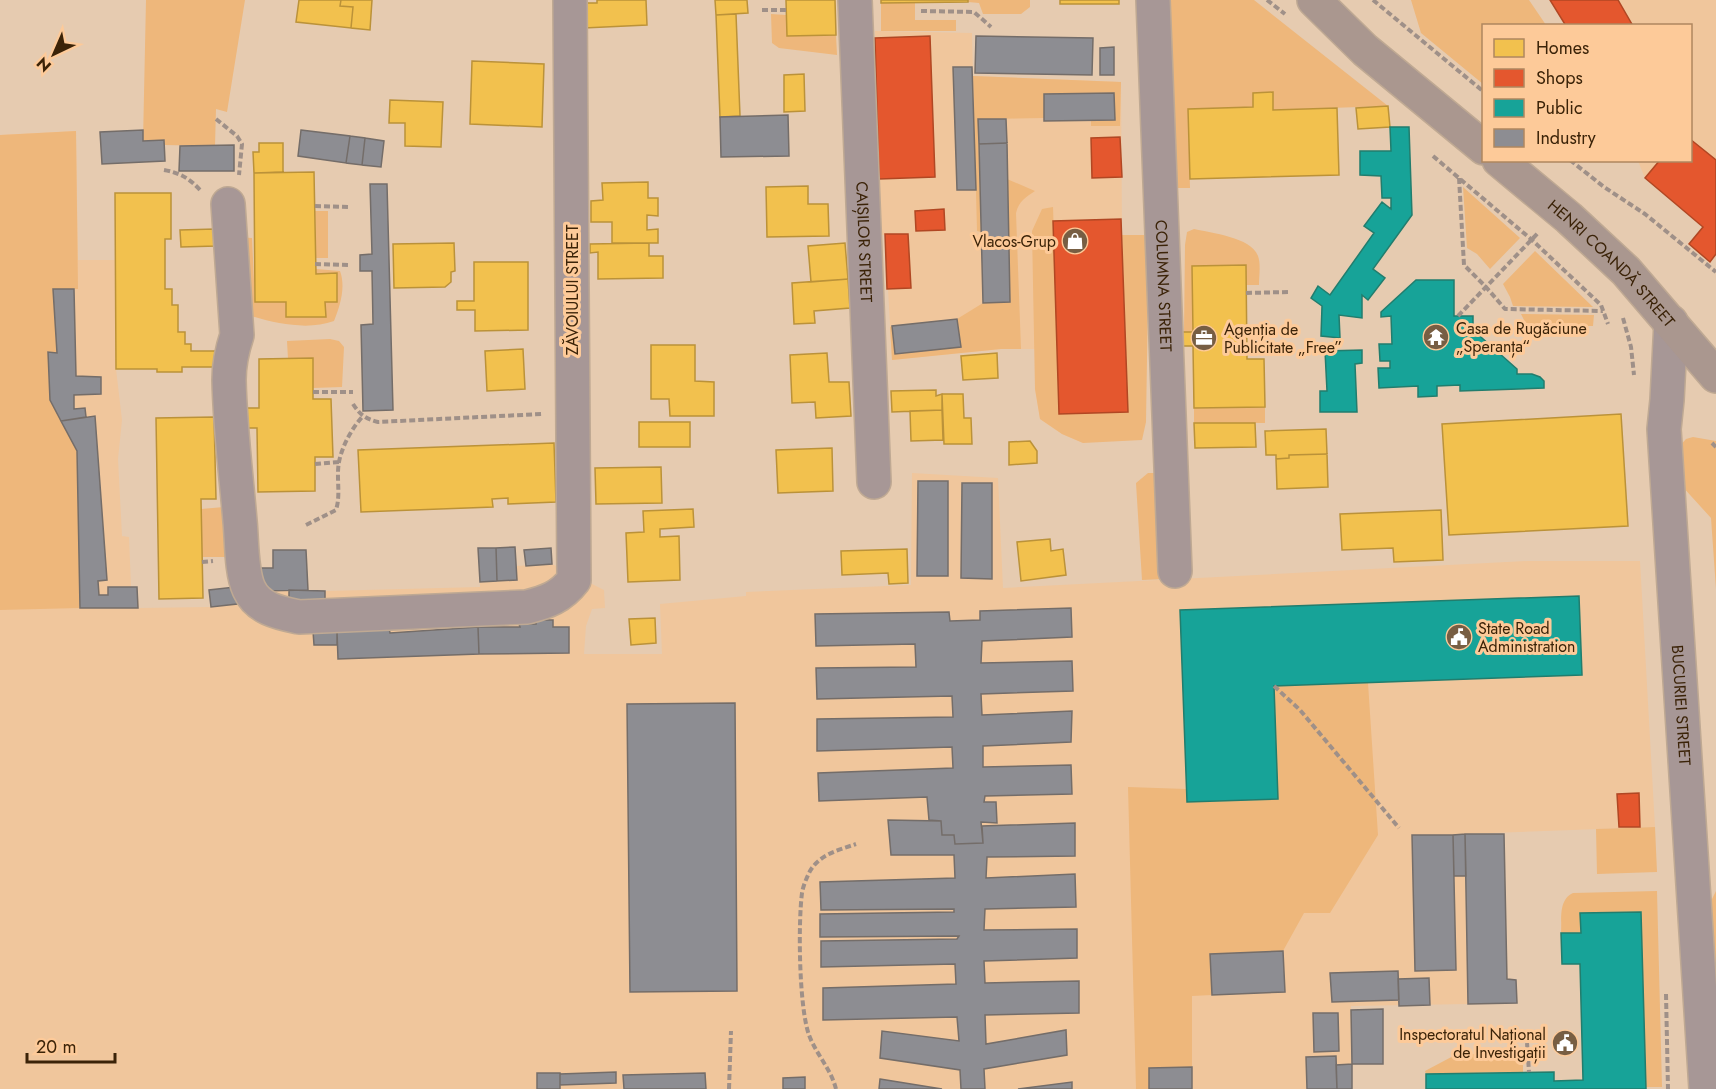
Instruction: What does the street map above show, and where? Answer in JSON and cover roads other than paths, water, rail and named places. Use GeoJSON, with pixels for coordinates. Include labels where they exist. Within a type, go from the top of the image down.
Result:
{"type":"FeatureCollection","features":[{"type":"Feature","properties":{"kind":"main road"},"geometry":{"type":"LineString","coordinates":[[1304,11],[1365,50],[1482,146]]}},
{"type":"Feature","properties":{"kind":"main road","name":"HENRI COANDĂ STREET"},"geometry":{"type":"LineString","coordinates":[[1501,162],[1569,218],[1621,267],[1716,376]]}},
{"type":"Feature","properties":{"kind":"street","name":"ZĂVOIULUI STREET"},"geometry":{"type":"LineString","coordinates":[[228,204],[237,335],[230,355],[229,379],[245,576],[249,590],[260,603],[276,613],[299,617],[527,607],[550,601],[566,591],[574,580],[570,0]]}},
{"type":"Feature","properties":{"kind":"street","name":"CAIȘILOR STREET"},"geometry":{"type":"LineString","coordinates":[[855,0],[874,482]]}},
{"type":"Feature","properties":{"kind":"street","name":"COLUMNA STREET"},"geometry":{"type":"LineString","coordinates":[[1153,0],[1175,572]]}},
{"type":"Feature","properties":{"kind":"street","name":"BUCURIEI STREET"},"geometry":{"type":"LineString","coordinates":[[1671,322],[1664,429],[1706,1089]]}},
{"type":"Feature","properties":{"kind":"place","name":"Vlacos-Grup"},"geometry":{"type":"Point","coordinates":[1075,241]}},
{"type":"Feature","properties":{"kind":"place","name":"Casa de Rugăciune „Speranța“"},"geometry":{"type":"Point","coordinates":[1436,337]}},
{"type":"Feature","properties":{"kind":"place","name":"Agenția de Publicitate „Free”"},"geometry":{"type":"Point","coordinates":[1204,338]}},
{"type":"Feature","properties":{"kind":"place","name":"State Road Administration"},"geometry":{"type":"Point","coordinates":[1459,637]}},
{"type":"Feature","properties":{"kind":"place","name":"Inspectoratul Național de Investigații"},"geometry":{"type":"Point","coordinates":[1565,1043]}}]}
